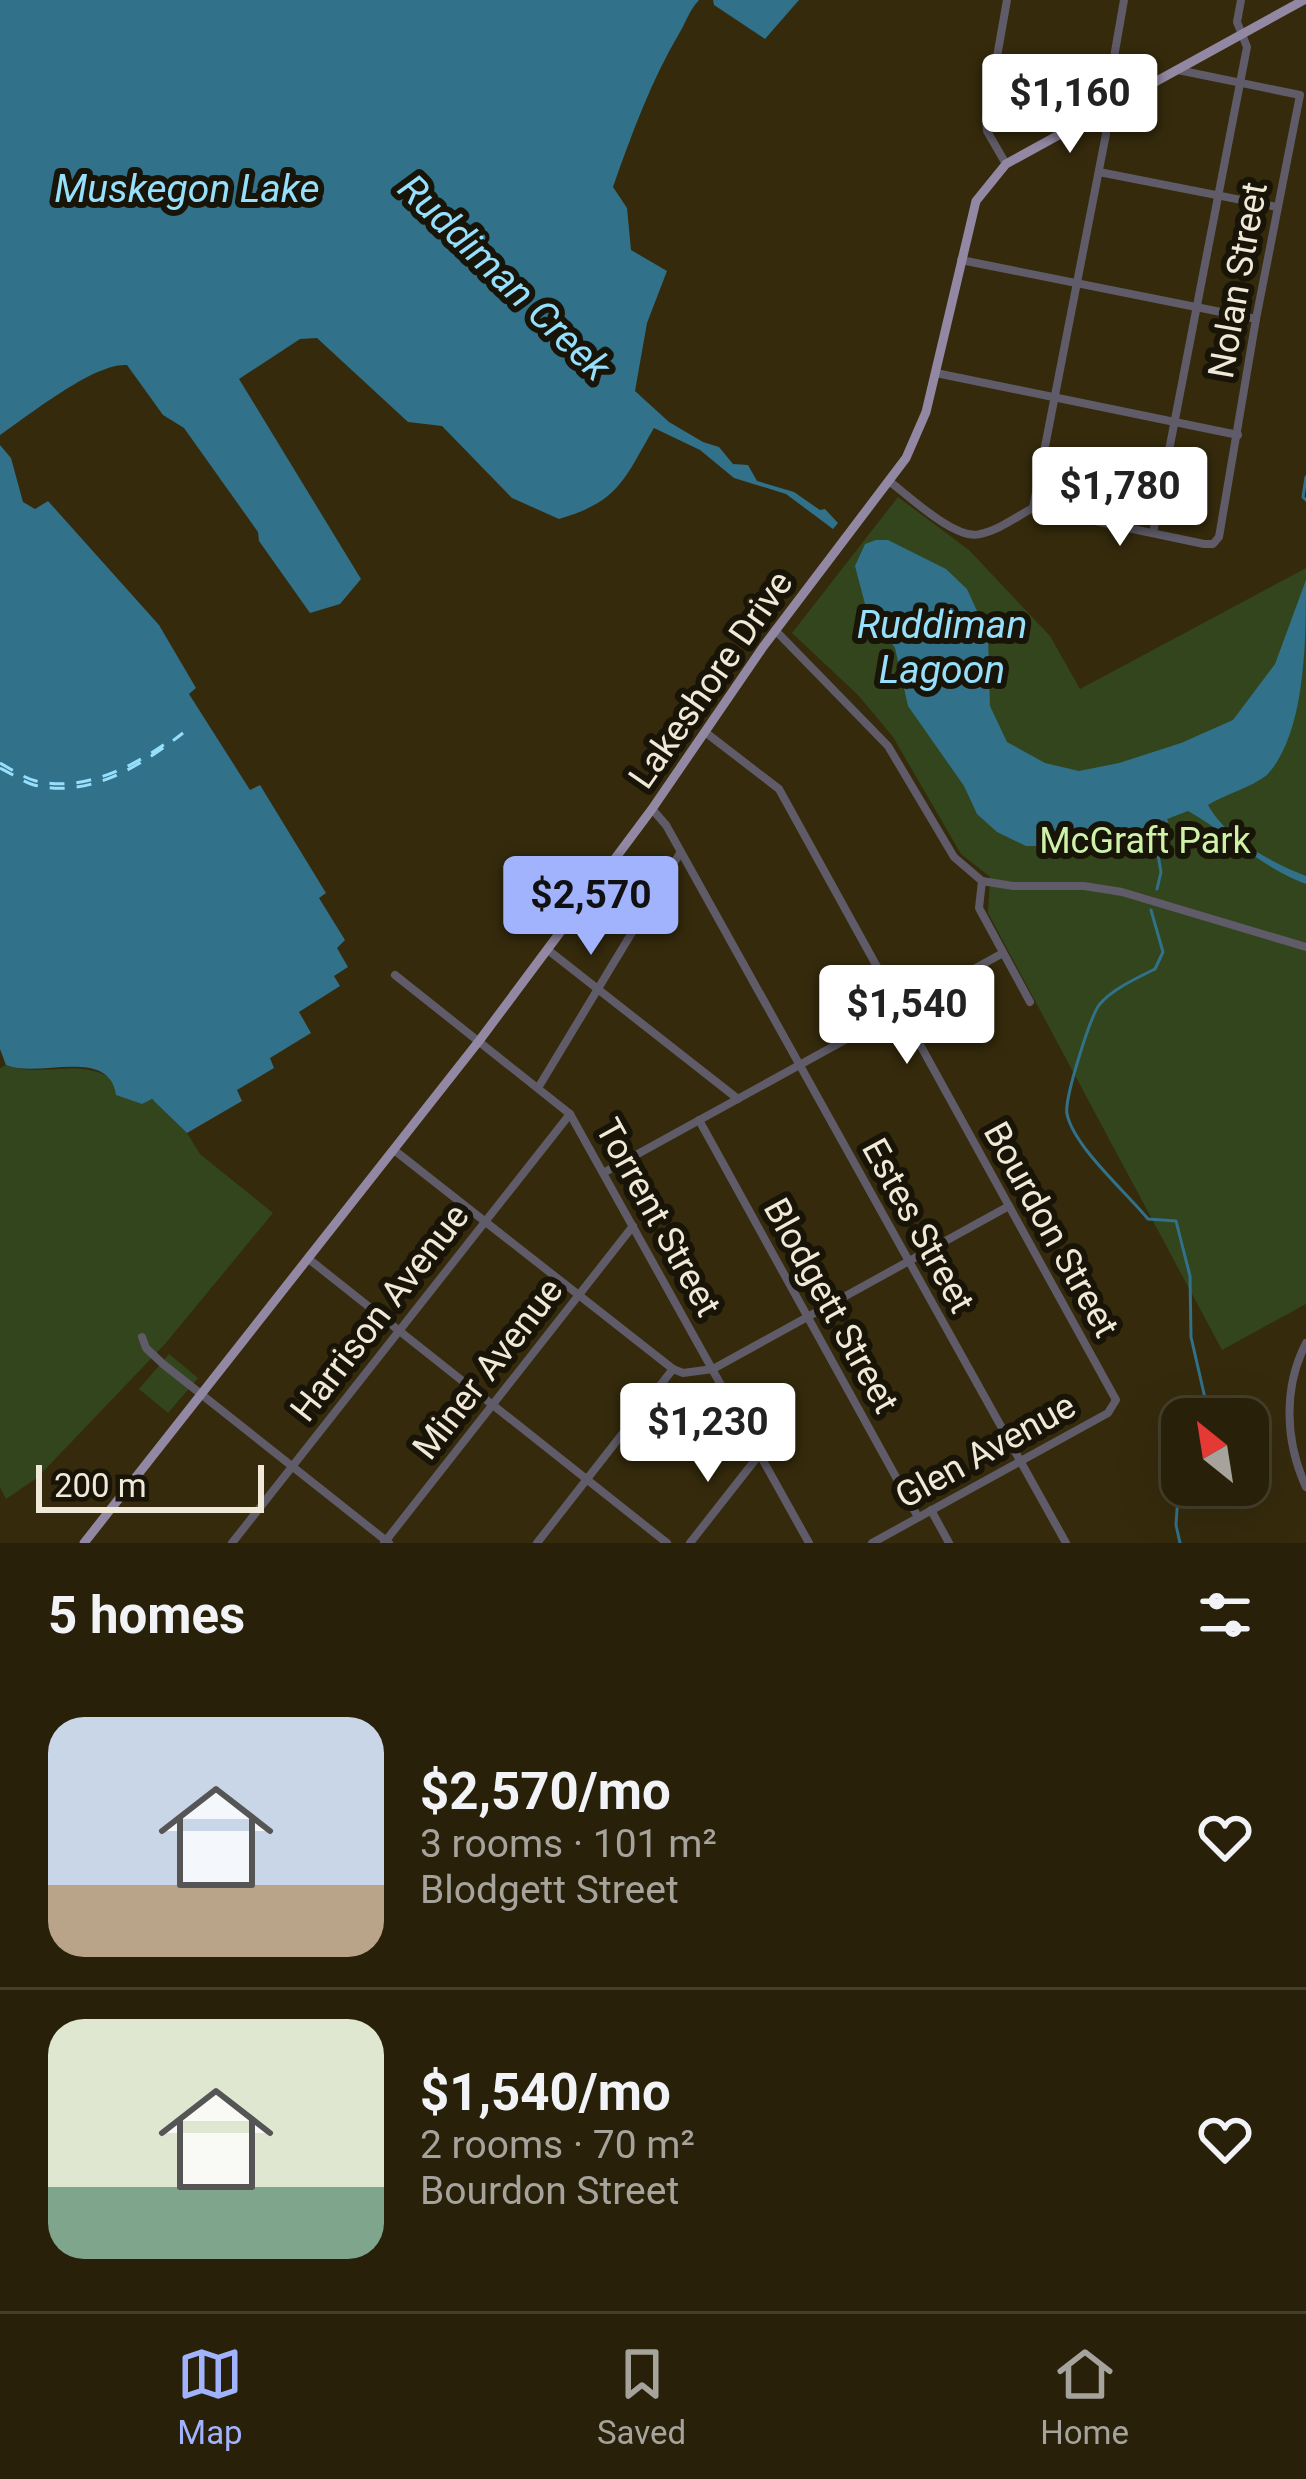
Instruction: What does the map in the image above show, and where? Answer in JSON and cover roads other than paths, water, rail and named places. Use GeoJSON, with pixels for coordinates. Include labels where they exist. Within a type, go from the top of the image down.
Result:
{"type":"FeatureCollection","features":[{"type":"Feature","properties":{"kind":"main road"},"geometry":{"type":"LineString","coordinates":[[1006,164],[1304,0]]}},
{"type":"Feature","properties":{"kind":"main road","name":"Lakeshore Drive"},"geometry":{"type":"LineString","coordinates":[[84,1543],[479,1041],[652,809],[775,630],[889,482],[918,435],[976,201],[1006,164]]}},
{"type":"Feature","properties":{"kind":"street"},"geometry":{"type":"LineString","coordinates":[[1006,164],[987,131],[986,119],[1007,0]]}},
{"type":"Feature","properties":{"kind":"street"},"geometry":{"type":"LineString","coordinates":[[1034,508],[1099,172],[1124,0]]}},
{"type":"Feature","properties":{"kind":"street"},"geometry":{"type":"LineString","coordinates":[[889,482],[962,534],[980,535],[1034,508],[1153,533],[1247,47],[1237,22],[1241,0]]}},
{"type":"Feature","properties":{"kind":"street"},"geometry":{"type":"LineString","coordinates":[[1178,70],[1240,83]]}},
{"type":"Feature","properties":{"kind":"street","name":"Nolan Street"},"geometry":{"type":"LineString","coordinates":[[1153,533],[1214,544],[1219,537],[1300,95],[1240,83]]}},
{"type":"Feature","properties":{"kind":"street"},"geometry":{"type":"LineString","coordinates":[[1099,172],[1277,207]]}},
{"type":"Feature","properties":{"kind":"street"},"geometry":{"type":"LineString","coordinates":[[960,260],[1256,319]]}},
{"type":"Feature","properties":{"kind":"street"},"geometry":{"type":"LineString","coordinates":[[936,373],[1238,435]]}},
{"type":"Feature","properties":{"kind":"street"},"geometry":{"type":"LineString","coordinates":[[775,630],[888,746],[949,850],[982,881],[1121,892],[1306,947]]}},
{"type":"Feature","properties":{"kind":"street","name":"Bourdon Street"},"geometry":{"type":"LineString","coordinates":[[704,732],[779,789],[1115,1398]]}},
{"type":"Feature","properties":{"kind":"street","name":"Estes Street"},"geometry":{"type":"LineString","coordinates":[[652,809],[681,851],[1066,1543]]}},
{"type":"Feature","properties":{"kind":"street"},"geometry":{"type":"LineString","coordinates":[[538,1088],[681,851]]}},
{"type":"Feature","properties":{"kind":"street"},"geometry":{"type":"LineString","coordinates":[[982,881],[978,903],[1030,1002]]}},
{"type":"Feature","properties":{"kind":"street"},"geometry":{"type":"LineString","coordinates":[[548,950],[738,1099]]}},
{"type":"Feature","properties":{"kind":"street"},"geometry":{"type":"LineString","coordinates":[[604,1173],[1003,953]]}},
{"type":"Feature","properties":{"kind":"street","name":"Torrent Street"},"geometry":{"type":"LineString","coordinates":[[395,975],[570,1114],[809,1543]]}},
{"type":"Feature","properties":{"kind":"street","name":"Harrison Avenue"},"geometry":{"type":"LineString","coordinates":[[232,1543],[570,1114]]}},
{"type":"Feature","properties":{"kind":"street","name":"Blodgett Street"},"geometry":{"type":"LineString","coordinates":[[699,1120],[918,1517]]}},
{"type":"Feature","properties":{"kind":"street"},"geometry":{"type":"LineString","coordinates":[[394,1150],[683,1373],[713,1369],[1009,1206]]}},
{"type":"Feature","properties":{"kind":"street","name":"Miner Avenue"},"geometry":{"type":"LineString","coordinates":[[386,1542],[633,1226]]}},
{"type":"Feature","properties":{"kind":"street"},"geometry":{"type":"LineString","coordinates":[[310,1260],[668,1543]]}},
{"type":"Feature","properties":{"kind":"street"},"geometry":{"type":"LineString","coordinates":[[142,1337],[163,1364],[386,1542]]}},
{"type":"Feature","properties":{"kind":"street"},"geometry":{"type":"LineString","coordinates":[[1306,1342],[1294,1373],[1289,1410],[1293,1451],[1306,1487]]}},
{"type":"Feature","properties":{"kind":"street"},"geometry":{"type":"LineString","coordinates":[[537,1543],[673,1369]]}},
{"type":"Feature","properties":{"kind":"street","name":"Glen Avenue"},"geometry":{"type":"LineString","coordinates":[[872,1543],[1108,1413],[1115,1398]]}},
{"type":"Feature","properties":{"kind":"street"},"geometry":{"type":"LineString","coordinates":[[690,1543],[760,1455]]}},
{"type":"Feature","properties":{"kind":"street"},"geometry":{"type":"LineString","coordinates":[[932,1510],[949,1543]]}},
{"type":"Feature","properties":{"kind":"water","name":"Muskegon Lake"},"geometry":{"type":"Polygon","coordinates":[[[0,0],[699,0],[651,88],[613,187],[627,208],[631,250],[667,271],[647,323],[635,391],[669,422],[719,447],[733,464],[748,465],[757,481],[794,492],[825,509],[838,523],[833,529],[786,494],[734,478],[700,450],[654,428],[608,496],[559,519],[512,498],[442,426],[408,422],[317,338],[300,339],[239,379],[361,579],[340,604],[310,613],[184,428],[163,415],[127,365],[80,381],[0,435],[0,0]]]}},
{"type":"Feature","properties":{"kind":"water"},"geometry":{"type":"Polygon","coordinates":[[[713,0],[799,0],[765,39],[713,0]]]}},
{"type":"Feature","properties":{"kind":"water"},"geometry":{"type":"Polygon","coordinates":[[[0,445],[11,458],[23,502],[35,509],[48,501],[159,625],[196,688],[189,694],[250,790],[260,785],[326,893],[319,898],[345,940],[337,948],[348,967],[334,976],[340,986],[299,1012],[311,1033],[270,1058],[274,1068],[237,1090],[242,1101],[187,1133],[152,1099],[142,1104],[116,1095],[111,1080],[100,1072],[6,1065],[0,1049],[0,445]]]}},
{"type":"Feature","properties":{"kind":"water","name":"Ruddiman Lagoon"},"geometry":{"type":"Polygon","coordinates":[[[888,540],[946,569],[967,589],[988,635],[990,706],[1007,742],[1045,763],[1079,771],[1181,743],[1233,720],[1275,664],[1306,580],[1301,684],[1290,735],[1267,775],[1208,805],[1238,839],[1306,876],[1306,884],[1188,811],[1116,846],[1026,846],[997,832],[977,814],[964,786],[908,706],[895,648],[865,604],[855,566],[865,544],[888,540]]]}},
{"type":"Feature","properties":{"kind":"waterway"},"geometry":{"type":"LineString","coordinates":[[1306,477],[1306,500]]}},
{"type":"Feature","properties":{"kind":"waterway"},"geometry":{"type":"LineString","coordinates":[[1157,889],[1158,855],[1170,834],[1165,817]]}},
{"type":"Feature","properties":{"kind":"waterway"},"geometry":{"type":"LineString","coordinates":[[1151,910],[1163,952],[1155,969],[1099,1005],[1078,1059],[1067,1114],[1090,1155],[1148,1219],[1176,1221],[1190,1276],[1191,1337],[1205,1398]]}},
{"type":"Feature","properties":{"kind":"waterway"},"geometry":{"type":"LineString","coordinates":[[1177,1506],[1180,1543]]}},
{"type":"Feature","properties":{"kind":"water label","name":"Ruddiman Creek"},"geometry":{"type":"Point","coordinates":[505,277]}},
{"type":"Feature","properties":{"kind":"park label","name":"McGraft Park"},"geometry":{"type":"Point","coordinates":[1145,840]}}]}
